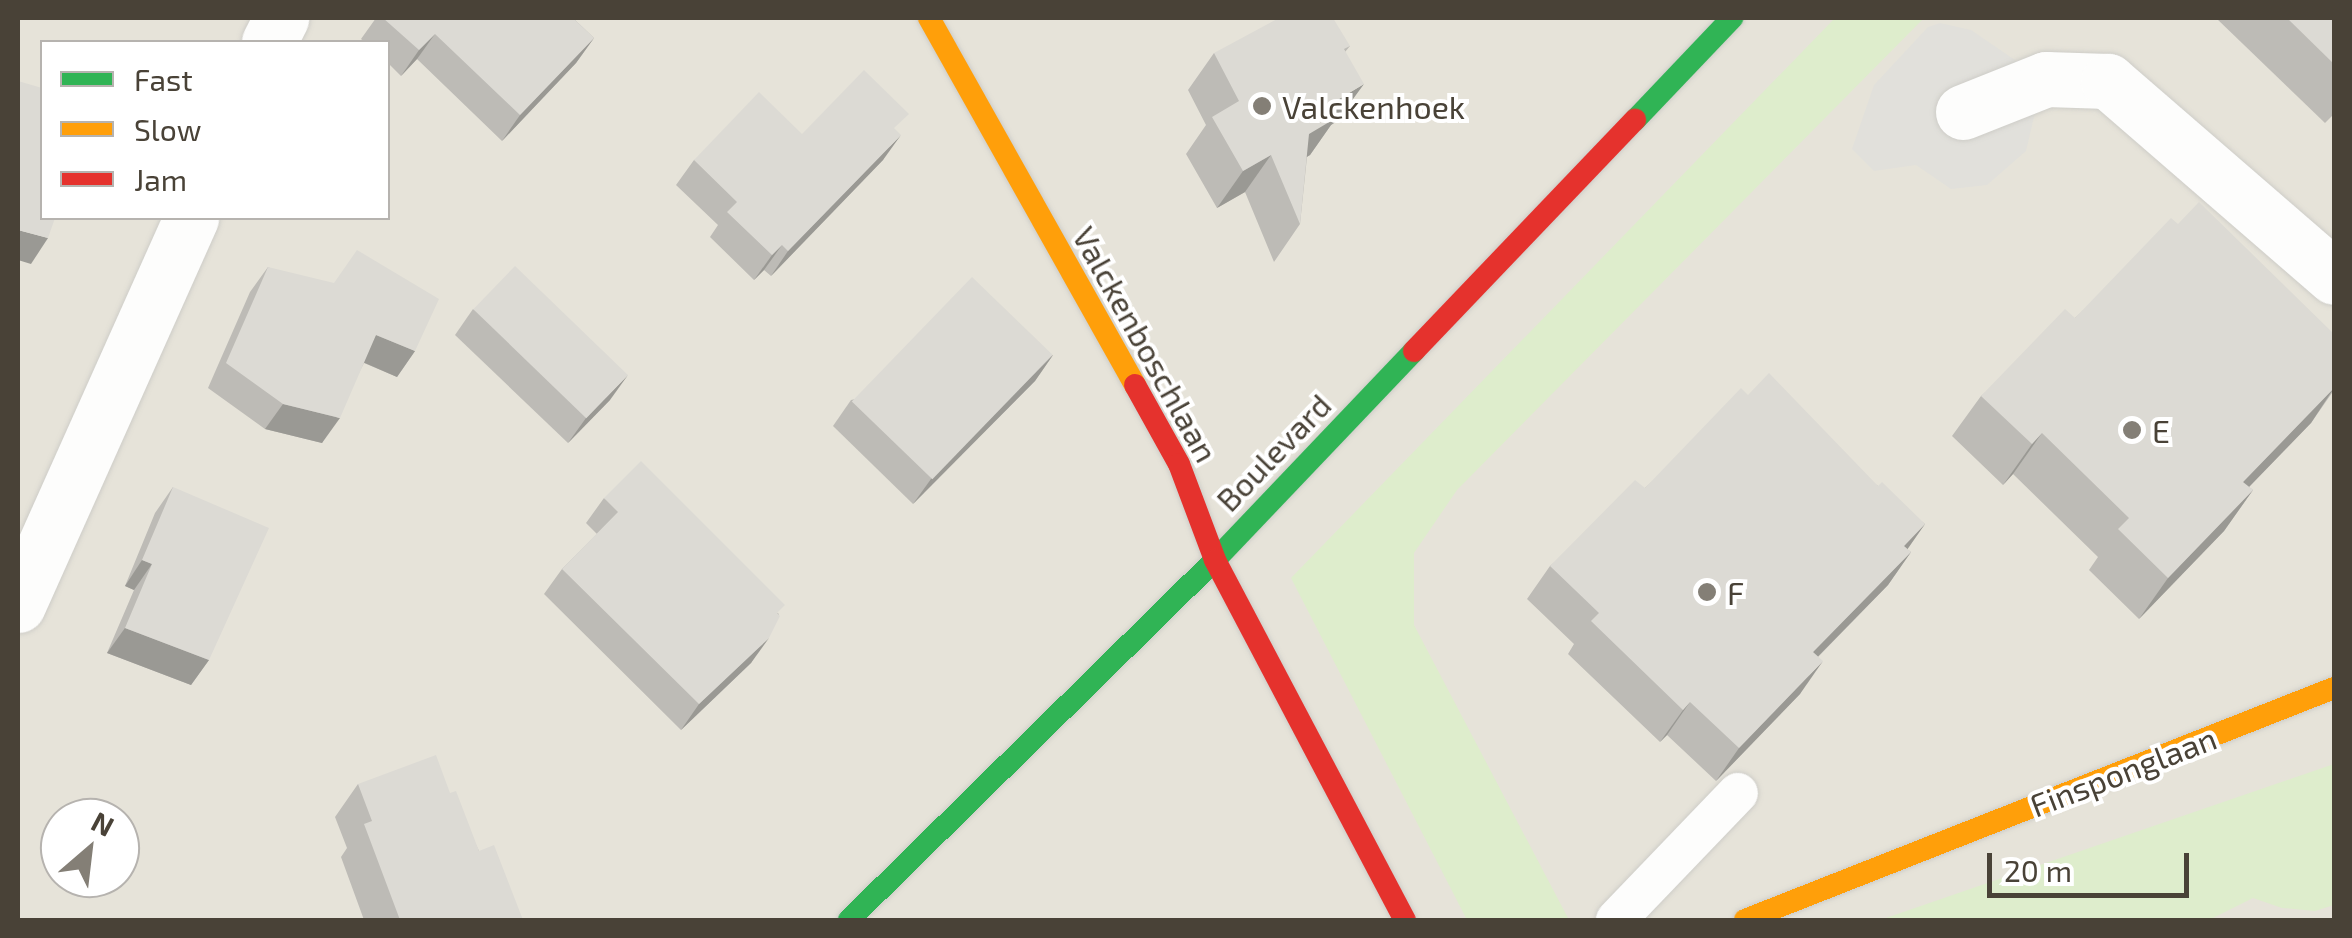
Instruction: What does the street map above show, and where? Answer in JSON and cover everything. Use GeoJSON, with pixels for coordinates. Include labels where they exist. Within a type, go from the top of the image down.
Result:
{"type":"FeatureCollection","features":[{"type":"Feature","properties":{"kind":"street","name":"Valckenboschlaan"},"geometry":{"type":"LineString","coordinates":[[929,18],[1180,464],[1215,560],[1405,920]]}},
{"type":"Feature","properties":{"kind":"street","name":"Boulevard"},"geometry":{"type":"LineString","coordinates":[[850,920],[1215,560],[1732,18]]}},
{"type":"Feature","properties":{"kind":"street"},"geometry":{"type":"LineString","coordinates":[[1962,112],[2046,79],[2108,81],[2329,260]]}},
{"type":"Feature","properties":{"kind":"street"},"geometry":{"type":"LineString","coordinates":[[18,604],[190,220]]}},
{"type":"Feature","properties":{"kind":"street","name":"Finsponglaan"},"geometry":{"type":"LineString","coordinates":[[1745,920],[2334,688]]}},
{"type":"Feature","properties":{"kind":"lane"},"geometry":{"type":"LineString","coordinates":[[1616,920],[1738,793]]}},
{"type":"Feature","properties":{"kind":"shaded area"},"geometry":{"type":"Polygon","coordinates":[[[18,18],[2334,18],[2334,920],[18,920],[18,18]]]}},
{"type":"Feature","properties":{"kind":"shaded area"},"geometry":{"type":"Polygon","coordinates":[[[1940,23],[1971,30],[2043,79],[2026,151],[1987,185],[1951,189],[1916,165],[1874,171],[1852,149],[1874,85],[1928,27],[1940,23]]]}},
{"type":"Feature","properties":{"kind":"green space"},"geometry":{"type":"Polygon","coordinates":[[[1835,18],[1924,18],[1457,490],[1414,553],[1414,625],[1569,920],[1467,920],[1291,578],[1835,18]]]}},
{"type":"Feature","properties":{"kind":"green space"},"geometry":{"type":"Polygon","coordinates":[[[2334,764],[2334,905],[2315,911],[2282,908],[2253,898],[2209,920],[1880,920],[2334,764]]]}},
{"type":"Feature","properties":{"kind":"building"},"geometry":{"type":"Polygon","coordinates":[[[383,18],[573,18],[594,38],[520,115],[435,34],[419,50],[383,18]]]}},
{"type":"Feature","properties":{"kind":"building","name":"Valckenhoek"},"geometry":{"type":"Polygon","coordinates":[[[1279,18],[1333,18],[1350,46],[1344,49],[1364,84],[1329,105],[1336,118],[1309,134],[1300,224],[1271,155],[1243,171],[1212,117],[1239,101],[1214,53],[1279,18]]]}},
{"type":"Feature","properties":{"kind":"building"},"geometry":{"type":"Polygon","coordinates":[[[2287,18],[2334,18],[2334,64],[2287,18]]]}},
{"type":"Feature","properties":{"kind":"building"},"geometry":{"type":"Polygon","coordinates":[[[864,70],[909,114],[894,128],[901,135],[788,251],[782,245],[772,255],[727,212],[737,202],[694,160],[759,92],[802,134],[864,70]]]}},
{"type":"Feature","properties":{"kind":"building"},"geometry":{"type":"Polygon","coordinates":[[[18,81],[40,87],[40,220],[54,220],[48,238],[18,230],[18,81]]]}},
{"type":"Feature","properties":{"kind":"building","name":"E"},"geometry":{"type":"Polygon","coordinates":[[[2199,202],[2334,334],[2334,388],[2243,482],[2253,490],[2168,578],[2118,529],[2129,518],[2042,433],[2032,444],[1981,396],[2065,309],[2075,318],[2171,218],[2178,224],[2199,202]]]}},
{"type":"Feature","properties":{"kind":"building"},"geometry":{"type":"Polygon","coordinates":[[[357,250],[439,299],[415,351],[376,335],[340,418],[283,404],[226,363],[268,267],[334,283],[357,250]]]}},
{"type":"Feature","properties":{"kind":"building"},"geometry":{"type":"Polygon","coordinates":[[[515,266],[628,375],[586,418],[473,309],[515,266]]]}},
{"type":"Feature","properties":{"kind":"building"},"geometry":{"type":"Polygon","coordinates":[[[972,277],[1053,355],[932,479],[852,401],[972,277]]]}},
{"type":"Feature","properties":{"kind":"building","name":"F"},"geometry":{"type":"Polygon","coordinates":[[[1769,373],[1878,486],[1882,482],[1925,524],[1904,546],[1911,552],[1813,652],[1823,661],[1739,748],[1690,702],[1683,710],[1591,621],[1599,613],[1550,566],[1635,480],[1645,488],[1741,388],[1748,395],[1769,373]]]}},
{"type":"Feature","properties":{"kind":"building"},"geometry":{"type":"Polygon","coordinates":[[[641,461],[785,605],[777,613],[780,616],[769,638],[699,704],[562,569],[618,512],[604,498],[641,461]]]}},
{"type":"Feature","properties":{"kind":"building"},"geometry":{"type":"Polygon","coordinates":[[[173,487],[269,528],[209,660],[125,628],[152,564],[142,560],[173,487]]]}},
{"type":"Feature","properties":{"kind":"building"},"geometry":{"type":"Polygon","coordinates":[[[436,755],[450,793],[456,791],[479,851],[494,845],[523,920],[400,920],[364,824],[372,821],[358,784],[436,755]]]}},
{"type":"Feature","properties":{"kind":"traffic: fast"},"geometry":{"type":"LineString","coordinates":[[1635,120],[1732,18]]}},
{"type":"Feature","properties":{"kind":"traffic: fast"},"geometry":{"type":"LineString","coordinates":[[849,920],[1215,560],[1414,351]]}},
{"type":"Feature","properties":{"kind":"traffic: slow"},"geometry":{"type":"LineString","coordinates":[[929,18],[1135,385]]}},
{"type":"Feature","properties":{"kind":"traffic: slow"},"geometry":{"type":"LineString","coordinates":[[1745,920],[2334,688]]}},
{"type":"Feature","properties":{"kind":"traffic: jam"},"geometry":{"type":"LineString","coordinates":[[1414,351],[1635,120]]}},
{"type":"Feature","properties":{"kind":"traffic: jam"},"geometry":{"type":"LineString","coordinates":[[1135,385],[1179,464],[1215,560],[1405,920]]}},
{"type":"Feature","properties":{"kind":"place","name":"Valckenhoek"},"geometry":{"type":"Point","coordinates":[1262,106]}},
{"type":"Feature","properties":{"kind":"place","name":"E"},"geometry":{"type":"Point","coordinates":[2132,430]}},
{"type":"Feature","properties":{"kind":"place","name":"F"},"geometry":{"type":"Point","coordinates":[1707,592]}}]}
